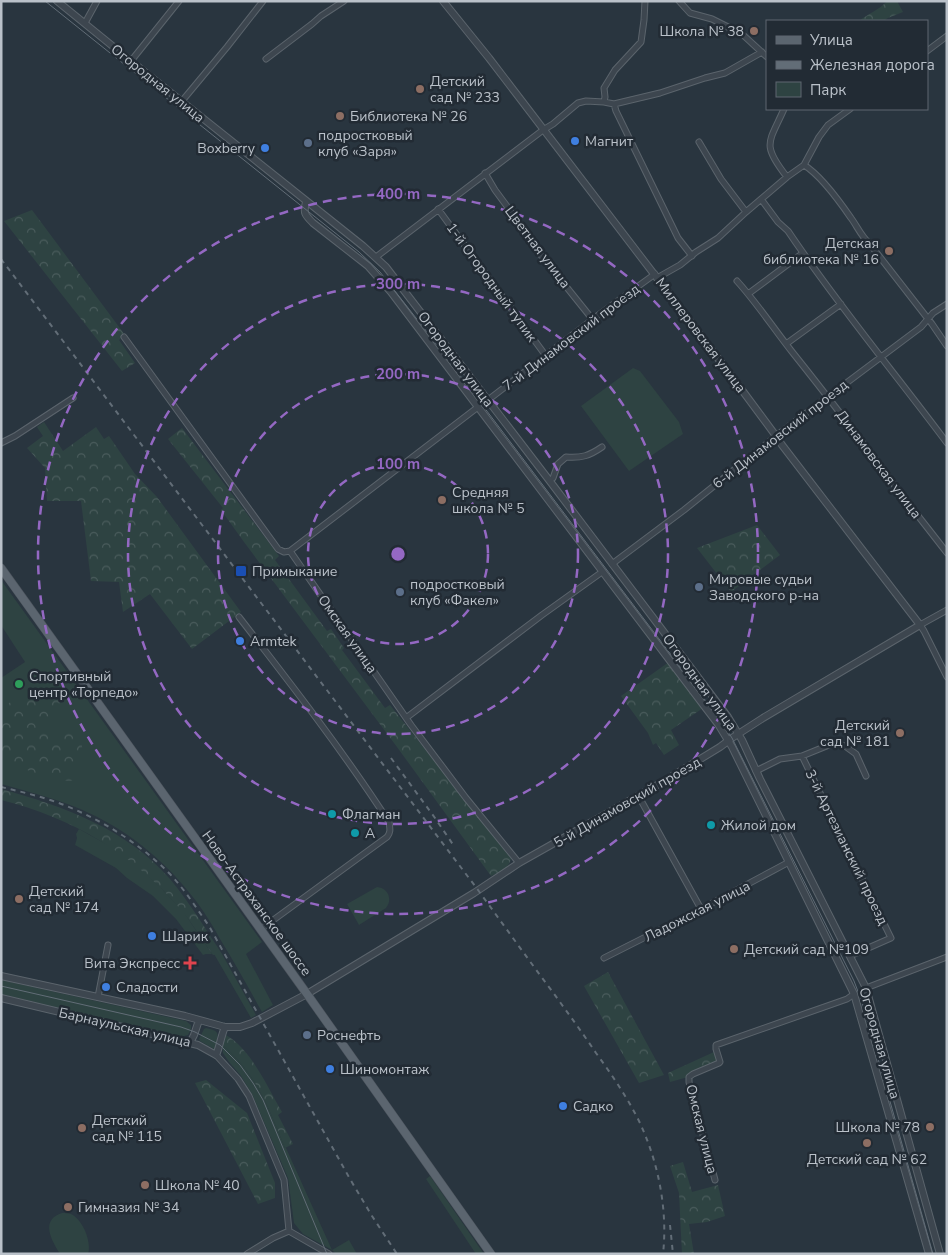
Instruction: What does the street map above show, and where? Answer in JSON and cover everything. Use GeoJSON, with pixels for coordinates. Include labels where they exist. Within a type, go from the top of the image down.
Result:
{"type":"FeatureCollection","features":[{"type":"Feature","properties":{"kind":"main road","name":"Ново-Астраханское шоссе"},"geometry":{"type":"LineString","coordinates":[[1,568],[491,1254]]}},
{"type":"Feature","properties":{"kind":"street","name":"Огородная улица"},"geometry":{"type":"LineString","coordinates":[[57,1],[386,267],[728,718],[738,734],[866,988],[940,1254]]}},
{"type":"Feature","properties":{"kind":"street"},"geometry":{"type":"LineString","coordinates":[[85,23],[97,1]]}},
{"type":"Feature","properties":{"kind":"street"},"geometry":{"type":"LineString","coordinates":[[131,61],[179,1]]}},
{"type":"Feature","properties":{"kind":"street"},"geometry":{"type":"LineString","coordinates":[[182,101],[263,1]]}},
{"type":"Feature","properties":{"kind":"street"},"geometry":{"type":"LineString","coordinates":[[266,59],[321,16],[344,1]]}},
{"type":"Feature","properties":{"kind":"street","name":"Миллеровская улица"},"geometry":{"type":"LineString","coordinates":[[443,1],[656,276],[788,453],[920,625],[947,677]]}},
{"type":"Feature","properties":{"kind":"street"},"geometry":{"type":"LineString","coordinates":[[604,102],[604,88],[615,70],[641,42],[645,1]]}},
{"type":"Feature","properties":{"kind":"street"},"geometry":{"type":"LineString","coordinates":[[376,257],[553,124],[578,103],[586,101],[614,104],[660,93],[726,73],[764,55],[742,34],[712,19],[690,13],[679,1]]}},
{"type":"Feature","properties":{"kind":"street"},"geometry":{"type":"LineString","coordinates":[[928,50],[947,36]]}},
{"type":"Feature","properties":{"kind":"street"},"geometry":{"type":"LineString","coordinates":[[614,104],[678,238],[692,256]]}},
{"type":"Feature","properties":{"kind":"street"},"geometry":{"type":"LineString","coordinates":[[784,110],[771,136],[769,145],[770,152],[788,177]]}},
{"type":"Feature","properties":{"kind":"street","name":"7-й Динамовский проезд"},"geometry":{"type":"LineString","coordinates":[[488,400],[593,320],[656,276],[680,266],[718,238],[761,199],[804,166],[819,137],[828,125],[849,110]]}},
{"type":"Feature","properties":{"kind":"street"},"geometry":{"type":"LineString","coordinates":[[699,142],[722,179],[746,212]]}},
{"type":"Feature","properties":{"kind":"street"},"geometry":{"type":"LineString","coordinates":[[804,166],[813,171],[840,203],[863,237],[947,346]]}},
{"type":"Feature","properties":{"kind":"street","name":"Цветная улица"},"geometry":{"type":"LineString","coordinates":[[486,173],[495,190],[526,232],[532,244],[593,320]]}},
{"type":"Feature","properties":{"kind":"street"},"geometry":{"type":"LineString","coordinates":[[761,199],[778,222],[788,231],[853,322],[947,443]]}},
{"type":"Feature","properties":{"kind":"street","name":"Огородная улица"},"geometry":{"type":"LineString","coordinates":[[306,202],[304,209],[306,215],[368,266],[391,292],[710,712],[728,741],[854,994],[929,1254]]}},
{"type":"Feature","properties":{"kind":"street","name":"1-й Огородный тупик"},"geometry":{"type":"LineString","coordinates":[[438,209],[546,356]]}},
{"type":"Feature","properties":{"kind":"street"},"geometry":{"type":"LineString","coordinates":[[748,294],[803,253]]}},
{"type":"Feature","properties":{"kind":"street","name":"Динамовская улица"},"geometry":{"type":"LineString","coordinates":[[737,281],[868,448],[947,554]]}},
{"type":"Feature","properties":{"kind":"street"},"geometry":{"type":"LineString","coordinates":[[786,344],[841,304]]}},
{"type":"Feature","properties":{"kind":"street","name":"6-й Динамовский проезд"},"geometry":{"type":"LineString","coordinates":[[612,564],[776,436],[921,327],[933,313],[947,304]]}},
{"type":"Feature","properties":{"kind":"street","name":"Омская улица"},"geometry":{"type":"LineString","coordinates":[[124,337],[278,549],[284,552],[290,551],[406,718],[466,798],[519,864]]}},
{"type":"Feature","properties":{"kind":"street"},"geometry":{"type":"LineString","coordinates":[[1,442],[15,436],[73,398]]}},
{"type":"Feature","properties":{"kind":"street"},"geometry":{"type":"LineString","coordinates":[[290,551],[478,408]]}},
{"type":"Feature","properties":{"kind":"street"},"geometry":{"type":"LineString","coordinates":[[549,480],[553,478],[558,464],[566,457],[574,458],[590,455],[602,447]]}},
{"type":"Feature","properties":{"kind":"street"},"geometry":{"type":"LineString","coordinates":[[406,718],[602,572]]}},
{"type":"Feature","properties":{"kind":"street","name":"5-й Динамовский проезд"},"geometry":{"type":"LineString","coordinates":[[307,994],[519,864],[666,780],[738,734],[947,610]]}},
{"type":"Feature","properties":{"kind":"street"},"geometry":{"type":"LineString","coordinates":[[239,617],[360,777],[389,822],[391,829],[387,838],[260,929]]}},
{"type":"Feature","properties":{"kind":"street"},"geometry":{"type":"LineString","coordinates":[[756,771],[780,759],[802,756],[834,743],[845,746],[856,754],[866,776]]}},
{"type":"Feature","properties":{"kind":"street","name":"3-й Артезианский проезд"},"geometry":{"type":"LineString","coordinates":[[802,756],[891,938],[850,956]]}},
{"type":"Feature","properties":{"kind":"street"},"geometry":{"type":"LineString","coordinates":[[638,795],[701,908]]}},
{"type":"Feature","properties":{"kind":"street","name":"Ладожская улица"},"geometry":{"type":"LineString","coordinates":[[604,958],[789,862]]}},
{"type":"Feature","properties":{"kind":"street"},"geometry":{"type":"LineString","coordinates":[[98,997],[108,945]]}},
{"type":"Feature","properties":{"kind":"street"},"geometry":{"type":"LineString","coordinates":[[866,988],[947,957]]}},
{"type":"Feature","properties":{"kind":"street","name":"Барнаульская улица"},"geometry":{"type":"LineString","coordinates":[[1,976],[185,1016],[225,1027],[240,1027],[252,1023],[307,994]]}},
{"type":"Feature","properties":{"kind":"street","name":"Омская улица"},"geometry":{"type":"LineString","coordinates":[[715,1180],[689,1077],[720,1062],[716,1045],[847,999],[854,994]]}},
{"type":"Feature","properties":{"kind":"street","name":"Барнаульская улица"},"geometry":{"type":"LineString","coordinates":[[1,998],[198,1045],[216,1055],[238,1079],[249,1096],[284,1180],[289,1231]]}},
{"type":"Feature","properties":{"kind":"street"},"geometry":{"type":"LineString","coordinates":[[190,1043],[198,1020]]}},
{"type":"Feature","properties":{"kind":"street"},"geometry":{"type":"LineString","coordinates":[[216,1055],[225,1027]]}},
{"type":"Feature","properties":{"kind":"street"},"geometry":{"type":"LineString","coordinates":[[247,1254],[289,1231],[329,1254]]}},
{"type":"Feature","properties":{"kind":"green space"},"geometry":{"type":"Polygon","coordinates":[[[887,1],[898,1],[903,12],[885,20],[860,20],[887,1]]]}},
{"type":"Feature","properties":{"kind":"green space"},"geometry":{"type":"Polygon","coordinates":[[[32,210],[125,335],[119,340],[135,363],[122,371],[4,221],[32,210]]]}},
{"type":"Feature","properties":{"kind":"green space"},"geometry":{"type":"Polygon","coordinates":[[[633,368],[640,371],[679,422],[683,434],[629,471],[581,406],[633,368]]]}},
{"type":"Feature","properties":{"kind":"green space"},"geometry":{"type":"Polygon","coordinates":[[[44,422],[63,451],[96,427],[104,439],[109,436],[135,474],[157,497],[241,612],[192,649],[150,594],[123,612],[119,582],[91,581],[81,501],[47,501],[45,468],[27,448],[43,436],[37,427],[44,422]]]}},
{"type":"Feature","properties":{"kind":"green space"},"geometry":{"type":"Polygon","coordinates":[[[182,428],[279,556],[275,560],[327,631],[331,629],[344,648],[342,650],[385,708],[390,705],[511,858],[509,864],[504,869],[491,876],[244,542],[221,510],[223,508],[168,439],[182,428]]]}},
{"type":"Feature","properties":{"kind":"green space"},"geometry":{"type":"Polygon","coordinates":[[[757,525],[780,555],[731,592],[697,548],[757,525]]]}},
{"type":"Feature","properties":{"kind":"green space"},"geometry":{"type":"Polygon","coordinates":[[[1,580],[262,942],[246,954],[273,1005],[262,1012],[212,924],[185,887],[162,862],[121,831],[80,809],[1,784],[1,678],[25,662],[1,625],[1,580]]]}},
{"type":"Feature","properties":{"kind":"green space"},"geometry":{"type":"Polygon","coordinates":[[[669,662],[703,708],[671,730],[679,745],[664,755],[656,743],[653,745],[648,733],[621,696],[669,662]]]}},
{"type":"Feature","properties":{"kind":"green space"},"geometry":{"type":"Polygon","coordinates":[[[44,675],[54,677],[64,683],[62,696],[55,715],[37,728],[62,733],[65,728],[80,736],[84,757],[74,772],[76,780],[66,781],[48,778],[1,762],[1,707],[39,688],[36,680],[44,675]]]}},
{"type":"Feature","properties":{"kind":"green space"},"geometry":{"type":"Polygon","coordinates":[[[1,789],[48,803],[70,812],[114,833],[134,846],[153,861],[170,879],[191,906],[222,954],[213,955],[182,911],[144,872],[123,856],[77,828],[53,817],[1,800],[1,789]]]}},
{"type":"Feature","properties":{"kind":"green space"},"geometry":{"type":"Polygon","coordinates":[[[79,829],[115,849],[138,866],[183,911],[212,954],[203,955],[176,919],[153,896],[116,868],[75,845],[76,834],[79,829]]]}},
{"type":"Feature","properties":{"kind":"green space"},"geometry":{"type":"Polygon","coordinates":[[[377,887],[387,892],[389,898],[388,905],[359,925],[347,904],[377,887]]]}},
{"type":"Feature","properties":{"kind":"green space"},"geometry":{"type":"Polygon","coordinates":[[[214,954],[222,954],[256,1015],[251,1018],[214,954]]]}},
{"type":"Feature","properties":{"kind":"green space"},"geometry":{"type":"Polygon","coordinates":[[[608,972],[664,1075],[639,1083],[584,986],[608,972]]]}},
{"type":"Feature","properties":{"kind":"green space"},"geometry":{"type":"Polygon","coordinates":[[[1,980],[186,1021],[191,1025],[191,1029],[188,1035],[181,1037],[1,994],[1,980]]]}},
{"type":"Feature","properties":{"kind":"green space"},"geometry":{"type":"Polygon","coordinates":[[[206,1028],[214,1030],[217,1034],[216,1048],[214,1049],[199,1039],[206,1028]]]}},
{"type":"Feature","properties":{"kind":"green space"},"geometry":{"type":"Polygon","coordinates":[[[226,1035],[235,1041],[258,1070],[282,1112],[278,1115],[293,1144],[285,1148],[267,1105],[253,1079],[222,1044],[226,1035]]]}},
{"type":"Feature","properties":{"kind":"green space"},"geometry":{"type":"Polygon","coordinates":[[[222,1044],[244,1067],[260,1092],[332,1250],[303,1234],[294,1223],[288,1178],[252,1094],[223,1053],[222,1044]]]}},
{"type":"Feature","properties":{"kind":"green space"},"geometry":{"type":"Polygon","coordinates":[[[714,1052],[716,1063],[692,1072],[688,1077],[670,1082],[668,1073],[714,1052]]]}},
{"type":"Feature","properties":{"kind":"green space"},"geometry":{"type":"Polygon","coordinates":[[[206,1080],[247,1113],[275,1183],[275,1198],[258,1204],[195,1083],[206,1080]]]}},
{"type":"Feature","properties":{"kind":"green space"},"geometry":{"type":"Polygon","coordinates":[[[683,1162],[692,1192],[718,1185],[725,1216],[707,1222],[689,1224],[694,1254],[682,1254],[679,1193],[670,1166],[683,1162]]]}},
{"type":"Feature","properties":{"kind":"green space"},"geometry":{"type":"Polygon","coordinates":[[[430,1176],[484,1254],[476,1254],[426,1179],[430,1176]]]}},
{"type":"Feature","properties":{"kind":"green space"},"geometry":{"type":"Polygon","coordinates":[[[62,1213],[71,1214],[83,1226],[88,1238],[88,1254],[60,1254],[53,1243],[49,1225],[55,1216],[62,1213]]]}},
{"type":"Feature","properties":{"kind":"green space"},"geometry":{"type":"Polygon","coordinates":[[[349,1240],[357,1254],[336,1254],[332,1250],[349,1240]]]}},
{"type":"Feature","properties":{"kind":"tram line"},"geometry":{"type":"LineString","coordinates":[[45,1],[359,252],[380,272],[721,721],[732,738],[854,981],[862,1002],[933,1254]]}},
{"type":"Feature","properties":{"kind":"tram line"},"geometry":{"type":"LineString","coordinates":[[1,986],[181,1027],[220,1045],[240,1065],[263,1100],[327,1254]]}},
{"type":"Feature","properties":{"kind":"railway"},"geometry":{"type":"LineString","coordinates":[[1,259],[478,890],[613,1078],[639,1121],[646,1136],[656,1169],[663,1203],[663,1254]]}},
{"type":"Feature","properties":{"kind":"railway"},"geometry":{"type":"LineString","coordinates":[[391,758],[454,846]]}},
{"type":"Feature","properties":{"kind":"railway"},"geometry":{"type":"LineString","coordinates":[[1,787],[56,802],[93,818],[134,843],[170,874],[209,926],[350,1179],[397,1254]]}},
{"type":"Feature","properties":{"kind":"railway"},"geometry":{"type":"LineString","coordinates":[[670,1225],[673,1254]]}},
{"type":"Feature","properties":{"kind":"place","name":"Школа № 38"},"geometry":{"type":"Point","coordinates":[754,31]}},
{"type":"Feature","properties":{"kind":"place","name":"Детский сад № 233"},"geometry":{"type":"Point","coordinates":[420,89]}},
{"type":"Feature","properties":{"kind":"place","name":"Библиотека № 26"},"geometry":{"type":"Point","coordinates":[340,116]}},
{"type":"Feature","properties":{"kind":"place","name":"Магнит"},"geometry":{"type":"Point","coordinates":[575,141]}},
{"type":"Feature","properties":{"kind":"place","name":"подростковый клуб «Заря»"},"geometry":{"type":"Point","coordinates":[308,143]}},
{"type":"Feature","properties":{"kind":"place","name":"Boxberry"},"geometry":{"type":"Point","coordinates":[265,148]}},
{"type":"Feature","properties":{"kind":"place","name":"Детская библиотека № 16"},"geometry":{"type":"Point","coordinates":[889,251]}},
{"type":"Feature","properties":{"kind":"place","name":"Средняя школа № 5"},"geometry":{"type":"Point","coordinates":[442,500]}},
{"type":"Feature","properties":{"kind":"place","name":"Примыкание"},"geometry":{"type":"Point","coordinates":[241,571]}},
{"type":"Feature","properties":{"kind":"place","name":"Мировые судьи Заводского р-на"},"geometry":{"type":"Point","coordinates":[699,587]}},
{"type":"Feature","properties":{"kind":"place","name":"подростковый клуб «Факел»"},"geometry":{"type":"Point","coordinates":[400,592]}},
{"type":"Feature","properties":{"kind":"place","name":"Armtek"},"geometry":{"type":"Point","coordinates":[240,641]}},
{"type":"Feature","properties":{"kind":"place","name":"Спортивный центр «Торпедо»"},"geometry":{"type":"Point","coordinates":[19,684]}},
{"type":"Feature","properties":{"kind":"place","name":"Детский сад № 181"},"geometry":{"type":"Point","coordinates":[900,733]}},
{"type":"Feature","properties":{"kind":"place","name":"Флагман"},"geometry":{"type":"Point","coordinates":[332,814]}},
{"type":"Feature","properties":{"kind":"place","name":"Жилой дом"},"geometry":{"type":"Point","coordinates":[711,825]}},
{"type":"Feature","properties":{"kind":"place","name":"A"},"geometry":{"type":"Point","coordinates":[355,833]}},
{"type":"Feature","properties":{"kind":"place","name":"Детский сад № 174"},"geometry":{"type":"Point","coordinates":[19,899]}},
{"type":"Feature","properties":{"kind":"place","name":"Шарик"},"geometry":{"type":"Point","coordinates":[152,936]}},
{"type":"Feature","properties":{"kind":"place","name":"Детский сад №109"},"geometry":{"type":"Point","coordinates":[734,949]}},
{"type":"Feature","properties":{"kind":"place","name":"Вита Экспресс"},"geometry":{"type":"Point","coordinates":[190,963]}},
{"type":"Feature","properties":{"kind":"place","name":"Сладости"},"geometry":{"type":"Point","coordinates":[106,987]}},
{"type":"Feature","properties":{"kind":"place","name":"Роснефть"},"geometry":{"type":"Point","coordinates":[307,1035]}},
{"type":"Feature","properties":{"kind":"place","name":"Шиномонтаж"},"geometry":{"type":"Point","coordinates":[330,1069]}},
{"type":"Feature","properties":{"kind":"place","name":"Садко"},"geometry":{"type":"Point","coordinates":[563,1106]}},
{"type":"Feature","properties":{"kind":"place","name":"Школа № 78"},"geometry":{"type":"Point","coordinates":[930,1127]}},
{"type":"Feature","properties":{"kind":"place","name":"Детский сад № 115"},"geometry":{"type":"Point","coordinates":[82,1128]}},
{"type":"Feature","properties":{"kind":"place","name":"Детский сад № 62"},"geometry":{"type":"Point","coordinates":[867,1143]}},
{"type":"Feature","properties":{"kind":"place","name":"Школа № 40"},"geometry":{"type":"Point","coordinates":[145,1185]}},
{"type":"Feature","properties":{"kind":"place","name":"Гимназия № 34"},"geometry":{"type":"Point","coordinates":[68,1207]}}]}
